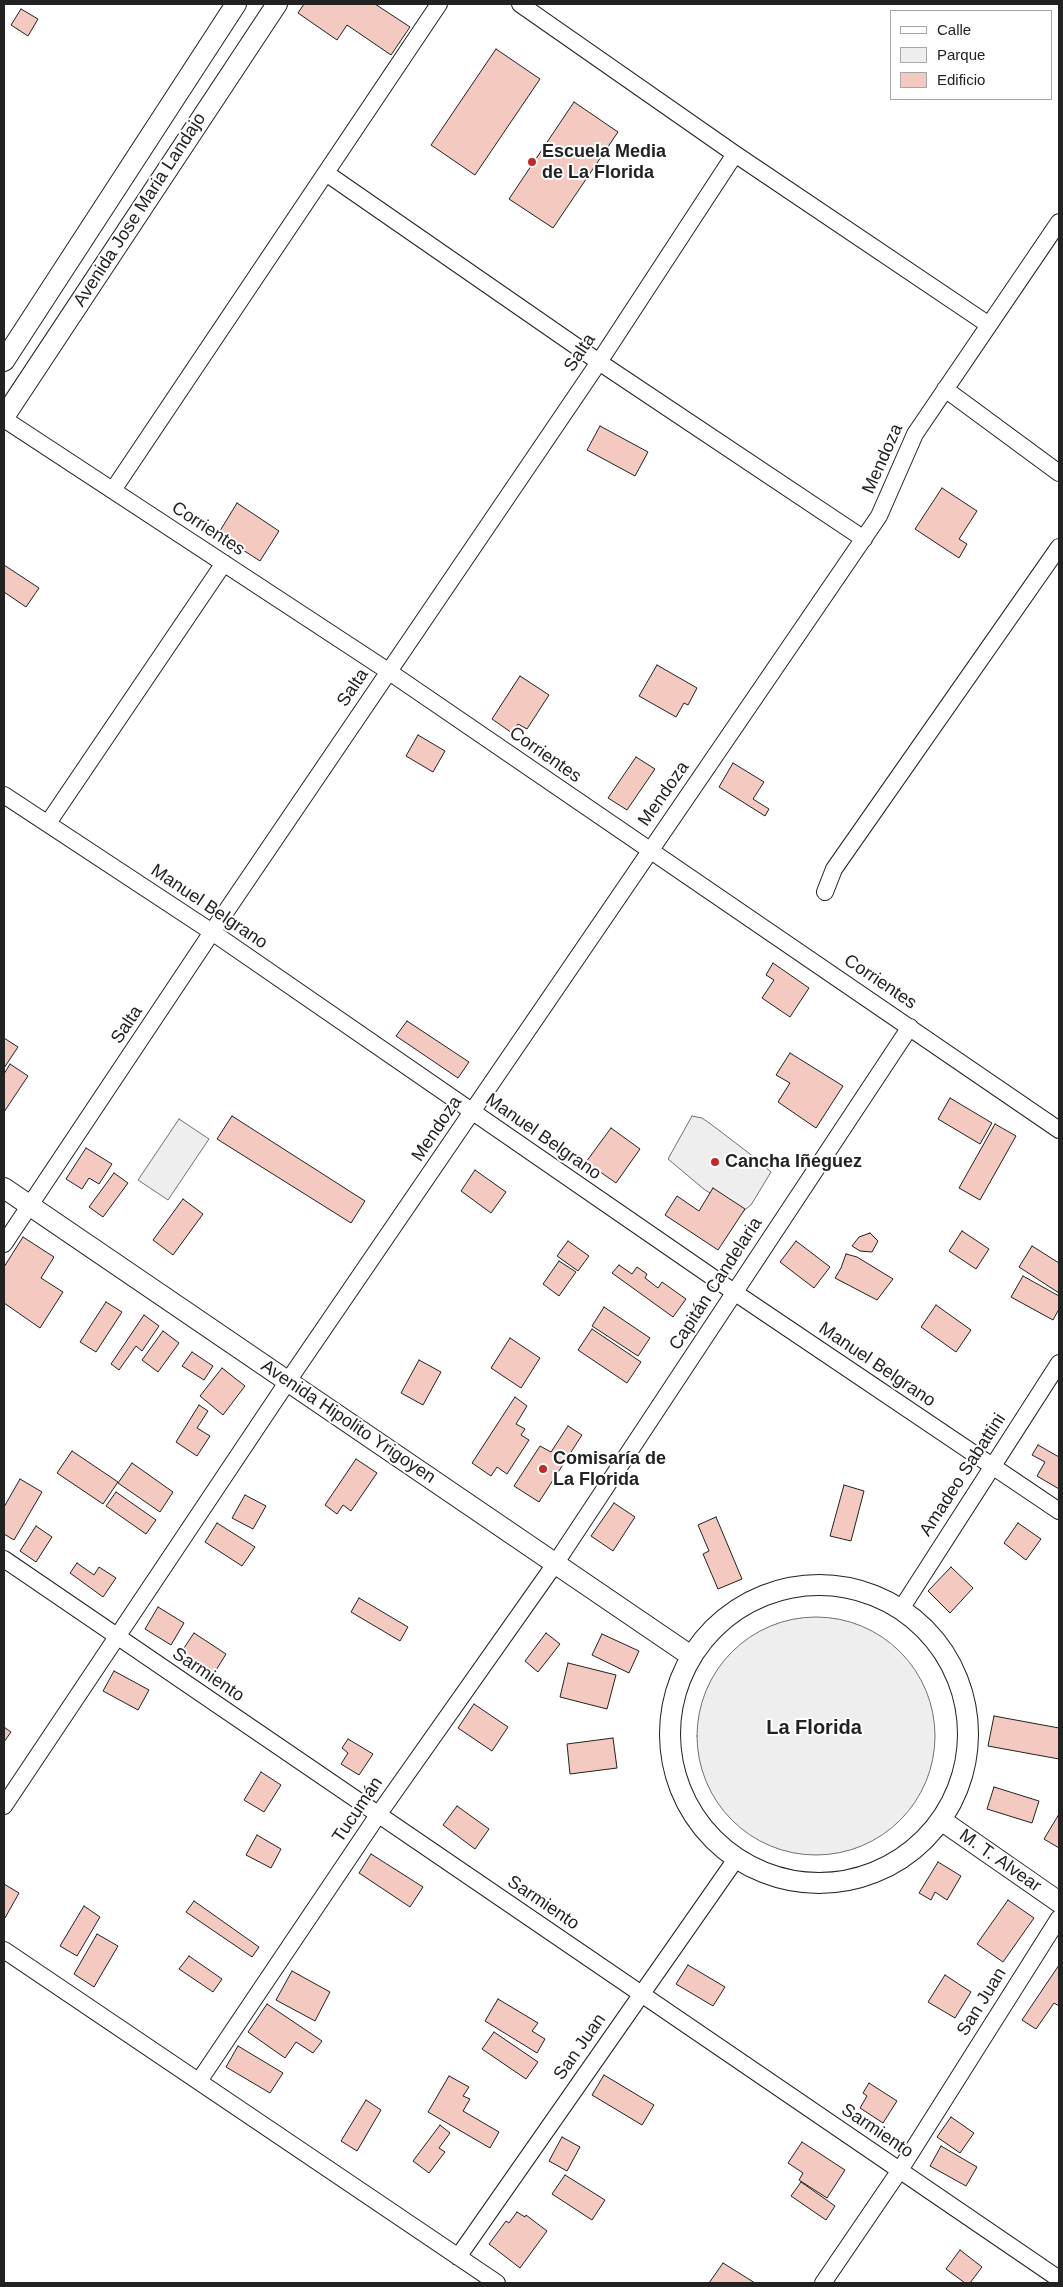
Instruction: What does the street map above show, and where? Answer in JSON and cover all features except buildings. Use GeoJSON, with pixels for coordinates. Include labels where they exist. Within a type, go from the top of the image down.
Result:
{"type":"FeatureCollection","features":[{"type":"Feature","properties":{"kind":"street","name":"Avenida Jose Maria Landajo"},"geometry":{"type":"LineString","coordinates":[[4,361],[236,4]]}},
{"type":"Feature","properties":{"kind":"street","name":"Avenida Jose Maria Landajo"},"geometry":{"type":"LineString","coordinates":[[4,418],[277,4]]}},
{"type":"Feature","properties":{"kind":"street"},"geometry":{"type":"LineString","coordinates":[[113,490],[439,4]]}},
{"type":"Feature","properties":{"kind":"street"},"geometry":{"type":"LineString","coordinates":[[520,4],[734,154],[989,325]]}},
{"type":"Feature","properties":{"kind":"street","name":"Salta"},"geometry":{"type":"LineString","coordinates":[[4,1244],[388,671],[599,362],[734,154]]}},
{"type":"Feature","properties":{"kind":"street"},"geometry":{"type":"LineString","coordinates":[[326,173],[599,362],[864,539]]}},
{"type":"Feature","properties":{"kind":"street","name":"Mendoza"},"geometry":{"type":"LineString","coordinates":[[4,1806],[288,1381],[880,516],[915,434],[1059,222]]}},
{"type":"Feature","properties":{"kind":"street"},"geometry":{"type":"LineString","coordinates":[[945,389],[1059,472]]}},
{"type":"Feature","properties":{"kind":"street","name":"Corrientes"},"geometry":{"type":"LineString","coordinates":[[4,418],[388,671],[1059,1130]]}},
{"type":"Feature","properties":{"kind":"street"},"geometry":{"type":"LineString","coordinates":[[824,892],[834,869],[1059,547]]}},
{"type":"Feature","properties":{"kind":"street"},"geometry":{"type":"LineString","coordinates":[[48,823],[224,563]]}},
{"type":"Feature","properties":{"kind":"street","name":"Manuel Belgrano"},"geometry":{"type":"LineString","coordinates":[[4,796],[212,932],[734,1292],[1059,1511]]}},
{"type":"Feature","properties":{"kind":"street","name":"Capitán Candelaria"},"geometry":{"type":"LineString","coordinates":[[555,1564],[910,1027]]}},
{"type":"Feature","properties":{"kind":"street","name":"Avenida Hipolito Yrigoyen"},"geometry":{"type":"LineString","coordinates":[[4,1188],[691,1656]]}},
{"type":"Feature","properties":{"kind":"street","name":"Amadeo Sabattini"},"geometry":{"type":"LineString","coordinates":[[901,1608],[1059,1363]]}},
{"type":"Feature","properties":{"kind":"street","name":"Sarmiento"},"geometry":{"type":"LineString","coordinates":[[4,1560],[1059,2279]]}},
{"type":"Feature","properties":{"kind":"street","name":"Tucumán"},"geometry":{"type":"LineString","coordinates":[[199,2081],[378,1815],[555,1564]]}},
{"type":"Feature","properties":{"kind":"street"},"geometry":{"type":"LineString","coordinates":[[826,1585],[845,1588],[865,1592],[901,1608],[931,1634],[953,1668],[965,1705],[968,1745],[959,1784],[941,1820],[915,1848],[883,1869],[847,1882],[808,1884],[770,1876],[736,1860],[707,1835],[686,1803],[673,1767],[669,1729],[676,1691],[691,1656],[716,1625],[749,1602],[786,1588],[826,1585]]}},
{"type":"Feature","properties":{"kind":"street","name":"M. T. Alvear"},"geometry":{"type":"LineString","coordinates":[[941,1820],[1059,1902]]}},
{"type":"Feature","properties":{"kind":"street","name":"San Juan"},"geometry":{"type":"LineString","coordinates":[[458,2257],[736,1860]]}},
{"type":"Feature","properties":{"kind":"street","name":"San Juan"},"geometry":{"type":"LineString","coordinates":[[823,2283],[900,2170],[1059,1918]]}},
{"type":"Feature","properties":{"kind":"street"},"geometry":{"type":"LineString","coordinates":[[4,1950],[497,2283]]}},
{"type":"Feature","properties":{"kind":"green space","name":"Cancha Iñeguez"},"geometry":{"type":"Polygon","coordinates":[[[692,1116],[702,1118],[712,1125],[771,1172],[751,1205],[742,1212],[705,1190],[668,1159],[692,1116]]]}},
{"type":"Feature","properties":{"kind":"green space"},"geometry":{"type":"Polygon","coordinates":[[[179,1119],[209,1139],[168,1200],[138,1180],[179,1119]]]}},
{"type":"Feature","properties":{"kind":"green space"},"geometry":{"type":"Polygon","coordinates":[[[816,1617],[839,1619],[862,1626],[882,1637],[900,1652],[915,1670],[926,1690],[933,1713],[935,1736],[933,1759],[926,1782],[915,1802],[900,1820],[882,1835],[862,1846],[839,1853],[816,1855],[793,1853],[770,1846],[750,1835],[732,1820],[717,1802],[706,1782],[699,1759],[697,1736],[699,1713],[706,1690],[717,1670],[732,1652],[750,1637],[770,1626],[793,1619],[816,1617]]]}},
{"type":"Feature","properties":{"kind":"place","name":"Escuela Media de La Florida"},"geometry":{"type":"Point","coordinates":[532,162]}},
{"type":"Feature","properties":{"kind":"place","name":"Cancha Iñeguez"},"geometry":{"type":"Point","coordinates":[715,1162]}},
{"type":"Feature","properties":{"kind":"place","name":"Comisaría de La Florida"},"geometry":{"type":"Point","coordinates":[543,1469]}},
{"type":"Feature","properties":{"kind":"district","name":"La Florida"},"geometry":{"type":"Point","coordinates":[814,1728]}}]}
